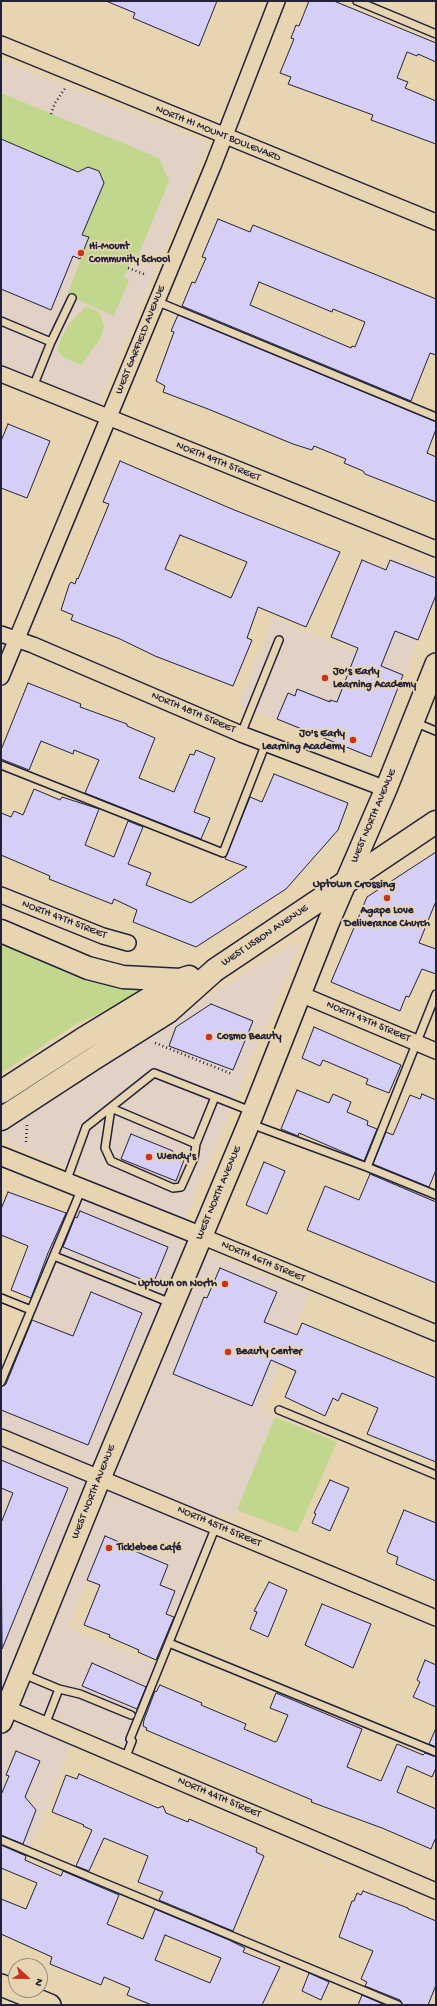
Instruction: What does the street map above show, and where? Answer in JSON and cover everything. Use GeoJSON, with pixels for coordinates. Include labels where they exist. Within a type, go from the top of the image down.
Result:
{"type":"FeatureCollection","features":[{"type":"Feature","properties":{"kind":"main road","name":"WEST NORTH AVENUE"},"geometry":{"type":"LineString","coordinates":[[3,1712],[21,1673],[100,1478],[251,1117],[345,882],[386,790],[436,664]]}},
{"type":"Feature","properties":{"kind":"main road","name":"WEST LISBON AVENUE"},"geometry":{"type":"LineString","coordinates":[[1,1119],[92,1058],[168,1012],[215,970],[436,822]]}},
{"type":"Feature","properties":{"kind":"main road"},"geometry":{"type":"LineString","coordinates":[[1,931],[88,968],[122,976],[180,980]]}},
{"type":"Feature","properties":{"kind":"main road","name":"WEST LISBON AVENUE"},"geometry":{"type":"LineString","coordinates":[[1,1092],[180,980],[215,970]]}},
{"type":"Feature","properties":{"kind":"main road"},"geometry":{"type":"LineString","coordinates":[[1,1985],[37,2003]]}},
{"type":"Feature","properties":{"kind":"street","name":"WEST GARFIELD AVENUE"},"geometry":{"type":"LineString","coordinates":[[1,677],[224,137],[277,1]]}},
{"type":"Feature","properties":{"kind":"street","name":"NORTH HI MOUNT BOULEVARD"},"geometry":{"type":"LineString","coordinates":[[1,44],[224,137],[436,222]]}},
{"type":"Feature","properties":{"kind":"street","name":"NORTH 49TH STREET"},"geometry":{"type":"LineString","coordinates":[[1,374],[436,549]]}},
{"type":"Feature","properties":{"kind":"street","name":"NORTH 48TH STREET"},"geometry":{"type":"LineString","coordinates":[[1,634],[241,734],[386,790]]}},
{"type":"Feature","properties":{"kind":"street","name":"NORTH 47TH STREET"},"geometry":{"type":"LineString","coordinates":[[1,895],[103,936],[128,943]]}},
{"type":"Feature","properties":{"kind":"street","name":"NORTH 47TH STREET"},"geometry":{"type":"LineString","coordinates":[[300,994],[436,1051]]}},
{"type":"Feature","properties":{"kind":"street","name":"NORTH 46TH STREET"},"geometry":{"type":"LineString","coordinates":[[2,1160],[74,1185],[436,1333]]}},
{"type":"Feature","properties":{"kind":"street","name":"NORTH 45TH STREET"},"geometry":{"type":"LineString","coordinates":[[1,1437],[436,1618]]}},
{"type":"Feature","properties":{"kind":"street","name":"NORTH 44TH STREET"},"geometry":{"type":"LineString","coordinates":[[3,1712],[45,1725],[436,1891]]}},
{"type":"Feature","properties":{"kind":"lane"},"geometry":{"type":"LineString","coordinates":[[357,1],[436,34]]}},
{"type":"Feature","properties":{"kind":"lane"},"geometry":{"type":"LineString","coordinates":[[33,387],[51,342],[72,298]]}},
{"type":"Feature","properties":{"kind":"lane"},"geometry":{"type":"LineString","coordinates":[[156,301],[436,417]]}},
{"type":"Feature","properties":{"kind":"lane"},"geometry":{"type":"LineString","coordinates":[[1,321],[51,342]]}},
{"type":"Feature","properties":{"kind":"lane"},"geometry":{"type":"LineString","coordinates":[[241,734],[279,640]]}},
{"type":"Feature","properties":{"kind":"lane"},"geometry":{"type":"LineString","coordinates":[[413,721],[436,731]]}},
{"type":"Feature","properties":{"kind":"lane"},"geometry":{"type":"LineString","coordinates":[[1,765],[223,853],[261,741]]}},
{"type":"Feature","properties":{"kind":"lane"},"geometry":{"type":"LineString","coordinates":[[367,1167],[436,994]]}},
{"type":"Feature","properties":{"kind":"lane"},"geometry":{"type":"LineString","coordinates":[[1,1382],[54,1256],[74,1185],[86,1127],[154,1073],[215,1097],[251,1117],[436,1195]]}},
{"type":"Feature","properties":{"kind":"lane"},"geometry":{"type":"LineString","coordinates":[[111,1108],[105,1148],[111,1161],[173,1188],[181,1187],[194,1158],[196,1144],[215,1097]]}},
{"type":"Feature","properties":{"kind":"lane"},"geometry":{"type":"LineString","coordinates":[[111,1108],[196,1144]]}},
{"type":"Feature","properties":{"kind":"lane"},"geometry":{"type":"LineString","coordinates":[[54,1256],[173,1304]]}},
{"type":"Feature","properties":{"kind":"lane"},"geometry":{"type":"LineString","coordinates":[[1,1298],[31,1310]]}},
{"type":"Feature","properties":{"kind":"lane"},"geometry":{"type":"LineString","coordinates":[[279,1410],[436,1475]]}},
{"type":"Feature","properties":{"kind":"lane"},"geometry":{"type":"LineString","coordinates":[[125,1759],[132,1741],[130,1739],[216,1526]]}},
{"type":"Feature","properties":{"kind":"lane"},"geometry":{"type":"LineString","coordinates":[[169,1642],[436,1752]]}},
{"type":"Feature","properties":{"kind":"lane"},"geometry":{"type":"LineString","coordinates":[[21,1673],[60,1689],[80,1694],[131,1715]]}},
{"type":"Feature","properties":{"kind":"lane"},"geometry":{"type":"LineString","coordinates":[[45,1725],[60,1689]]}},
{"type":"Feature","properties":{"kind":"lane"},"geometry":{"type":"LineString","coordinates":[[1,1840],[398,2005]]}},
{"type":"Feature","properties":{"kind":"path"},"geometry":{"type":"LineString","coordinates":[[51,114],[55,103],[75,75]]}},
{"type":"Feature","properties":{"kind":"path"},"geometry":{"type":"LineString","coordinates":[[128,268],[144,274]]}},
{"type":"Feature","properties":{"kind":"path"},"geometry":{"type":"LineString","coordinates":[[154,1043],[232,1074]]}},
{"type":"Feature","properties":{"kind":"path"},"geometry":{"type":"LineString","coordinates":[[26,1123],[28,1128],[26,1142]]}},
{"type":"Feature","properties":{"kind":"shaded area","name":"Hi-Mount Community School"},"geometry":{"type":"Polygon","coordinates":[[[1,60],[208,143],[99,404],[1,364],[1,60]]]}},
{"type":"Feature","properties":{"kind":"shaded area","name":"Jo’s Early Learning Academy"},"geometry":{"type":"Polygon","coordinates":[[[391,556],[436,573],[436,596],[369,758],[238,705],[273,618],[354,651],[391,556]]]}},
{"type":"Feature","properties":{"kind":"shaded area"},"geometry":{"type":"Polygon","coordinates":[[[294,942],[298,948],[176,1240],[309,1293],[262,1411],[275,1417],[235,1516],[220,1512],[177,1618],[86,1582],[68,1628],[157,1664],[123,1745],[79,1726],[31,1847],[1,1835],[1,1396],[92,1177],[6,1142],[1,1128],[294,942]]]}},
{"type":"Feature","properties":{"kind":"green space"},"geometry":{"type":"Polygon","coordinates":[[[1,93],[159,158],[169,181],[136,261],[132,259],[124,277],[129,280],[114,316],[67,295],[89,238],[82,235],[104,183],[99,171],[88,167],[78,172],[1,139],[1,93]]]}},
{"type":"Feature","properties":{"kind":"green space"},"geometry":{"type":"Polygon","coordinates":[[[86,306],[99,312],[104,326],[100,339],[81,365],[64,358],[57,350],[67,326],[86,306]]]}},
{"type":"Feature","properties":{"kind":"green space"},"geometry":{"type":"Polygon","coordinates":[[[1,943],[90,978],[148,987],[129,1000],[76,1024],[1,1073],[1,943]]]}},
{"type":"Feature","properties":{"kind":"green space"},"geometry":{"type":"Polygon","coordinates":[[[275,1417],[337,1442],[297,1533],[237,1510],[275,1417]]]}},
{"type":"Feature","properties":{"kind":"building"},"geometry":{"type":"Polygon","coordinates":[[[106,1],[217,1],[199,46],[133,18],[135,13],[106,1]]]}},
{"type":"Feature","properties":{"kind":"building"},"geometry":{"type":"Polygon","coordinates":[[[309,1],[334,1],[436,43],[436,62],[418,54],[417,56],[407,52],[397,78],[408,82],[405,88],[436,101],[436,144],[371,120],[373,115],[288,84],[291,77],[280,73],[294,39],[291,38],[296,25],[299,26],[309,1]]]}},
{"type":"Feature","properties":{"kind":"building"},"geometry":{"type":"Polygon","coordinates":[[[1,139],[78,172],[88,167],[99,171],[104,183],[82,235],[89,237],[80,259],[73,256],[51,310],[1,289],[1,139]]]}},
{"type":"Feature","properties":{"kind":"building"},"geometry":{"type":"Polygon","coordinates":[[[218,219],[250,232],[253,225],[436,299],[436,355],[430,353],[411,401],[182,306],[192,282],[195,283],[206,258],[202,257],[218,219]],[[259,282],[250,305],[351,348],[352,346],[355,347],[365,322],[333,309],[332,312],[259,282]]]}},
{"type":"Feature","properties":{"kind":"building"},"geometry":{"type":"Polygon","coordinates":[[[178,315],[436,422],[436,429],[427,453],[436,457],[436,502],[365,474],[363,471],[344,463],[346,459],[314,446],[312,450],[293,444],[163,392],[165,386],[156,381],[174,332],[171,331],[178,315]]]}},
{"type":"Feature","properties":{"kind":"building"},"geometry":{"type":"Polygon","coordinates":[[[8,424],[50,441],[27,498],[1,488],[1,441],[8,424]]]}},
{"type":"Feature","properties":{"kind":"building"},"geometry":{"type":"Polygon","coordinates":[[[120,461],[232,509],[340,552],[306,627],[258,607],[247,638],[252,640],[233,686],[155,656],[120,639],[71,620],[73,615],[61,610],[69,585],[71,582],[75,584],[77,578],[78,579],[109,504],[103,502],[120,461]],[[180,535],[165,569],[231,598],[247,562],[180,535]]]}},
{"type":"Feature","properties":{"kind":"building"},"geometry":{"type":"Polygon","coordinates":[[[362,560],[386,570],[390,560],[436,578],[436,595],[418,640],[395,631],[381,666],[403,675],[371,757],[277,719],[288,693],[295,696],[297,689],[330,702],[330,700],[337,702],[358,648],[331,637],[362,560]]]}},
{"type":"Feature","properties":{"kind":"building"},"geometry":{"type":"Polygon","coordinates":[[[28,683],[81,704],[80,707],[127,724],[127,726],[155,738],[139,778],[174,792],[190,754],[194,755],[196,750],[215,758],[194,812],[210,818],[201,839],[85,793],[99,760],[74,750],[73,754],[41,741],[29,770],[1,759],[1,750],[28,683]]]}},
{"type":"Feature","properties":{"kind":"building"},"geometry":{"type":"Polygon","coordinates":[[[274,774],[348,803],[338,830],[286,889],[196,947],[133,922],[137,910],[114,899],[112,904],[49,879],[50,876],[1,855],[1,813],[11,817],[14,811],[23,815],[34,789],[60,800],[62,797],[99,809],[85,845],[114,857],[128,821],[143,827],[128,864],[151,873],[146,885],[191,903],[247,867],[225,859],[250,797],[262,802],[274,774]]]}},
{"type":"Feature","properties":{"kind":"building"},"geometry":{"type":"Polygon","coordinates":[[[436,852],[436,901],[419,943],[436,949],[436,974],[422,969],[409,997],[406,996],[400,1011],[331,982],[367,897],[436,852]]]}},
{"type":"Feature","properties":{"kind":"building","name":"Cosmo Beauty"},"geometry":{"type":"Polygon","coordinates":[[[211,1004],[253,1021],[233,1070],[169,1046],[176,1027],[211,1004]]]}},
{"type":"Feature","properties":{"kind":"building"},"geometry":{"type":"Polygon","coordinates":[[[314,1027],[401,1065],[389,1093],[366,1084],[368,1079],[323,1060],[320,1066],[302,1058],[314,1027]]]}},
{"type":"Feature","properties":{"kind":"building"},"geometry":{"type":"Polygon","coordinates":[[[297,1090],[329,1103],[333,1094],[351,1102],[347,1112],[368,1121],[367,1125],[377,1129],[364,1161],[299,1133],[298,1136],[281,1129],[297,1090]]]}},
{"type":"Feature","properties":{"kind":"building"},"geometry":{"type":"Polygon","coordinates":[[[422,1094],[436,1100],[436,1170],[429,1187],[373,1164],[386,1132],[393,1135],[410,1095],[420,1099],[422,1094]]]}},
{"type":"Feature","properties":{"kind":"building","name":"Wendy's"},"geometry":{"type":"Polygon","coordinates":[[[131,1134],[173,1151],[171,1155],[184,1160],[176,1181],[121,1159],[131,1134]]]}},
{"type":"Feature","properties":{"kind":"building"},"geometry":{"type":"Polygon","coordinates":[[[264,1162],[285,1171],[267,1214],[246,1205],[264,1162]]]}},
{"type":"Feature","properties":{"kind":"building"},"geometry":{"type":"Polygon","coordinates":[[[370,1174],[436,1202],[436,1283],[307,1230],[325,1186],[359,1200],[370,1174]]]}},
{"type":"Feature","properties":{"kind":"building"},"geometry":{"type":"Polygon","coordinates":[[[8,1192],[66,1213],[48,1253],[31,1298],[11,1290],[28,1246],[1,1235],[1,1209],[8,1192]]]}},
{"type":"Feature","properties":{"kind":"building"},"geometry":{"type":"Polygon","coordinates":[[[80,1211],[168,1247],[153,1284],[63,1247],[75,1217],[77,1218],[80,1211]]]}},
{"type":"Feature","properties":{"kind":"building"},"geometry":{"type":"Polygon","coordinates":[[[220,1268],[277,1292],[264,1322],[297,1335],[302,1323],[436,1378],[436,1462],[367,1434],[378,1408],[342,1393],[338,1401],[333,1398],[325,1416],[285,1397],[296,1371],[271,1360],[252,1406],[173,1374],[204,1297],[207,1298],[220,1268]]]}},
{"type":"Feature","properties":{"kind":"building"},"geometry":{"type":"Polygon","coordinates":[[[91,1292],[142,1313],[88,1445],[1,1410],[1,1387],[6,1384],[32,1320],[73,1336],[91,1292]]]}},
{"type":"Feature","properties":{"kind":"building"},"geometry":{"type":"Polygon","coordinates":[[[1,1460],[68,1488],[2,1649],[1,1523],[13,1493],[1,1488],[1,1460]]]}},
{"type":"Feature","properties":{"kind":"building"},"geometry":{"type":"Polygon","coordinates":[[[330,1480],[349,1488],[330,1531],[312,1523],[316,1514],[314,1513],[330,1480]]]}},
{"type":"Feature","properties":{"kind":"building"},"geometry":{"type":"Polygon","coordinates":[[[404,1510],[436,1523],[436,1581],[396,1564],[398,1557],[388,1553],[387,1551],[404,1510]]]}},
{"type":"Feature","properties":{"kind":"building"},"geometry":{"type":"Polygon","coordinates":[[[105,1536],[126,1545],[125,1547],[168,1565],[160,1585],[175,1591],[166,1614],[174,1617],[156,1660],[138,1652],[139,1650],[109,1637],[110,1635],[84,1625],[100,1585],[87,1580],[105,1536]]]}},
{"type":"Feature","properties":{"kind":"building"},"geometry":{"type":"Polygon","coordinates":[[[269,1582],[287,1590],[268,1637],[250,1629],[257,1612],[254,1611],[269,1582]]]}},
{"type":"Feature","properties":{"kind":"building"},"geometry":{"type":"Polygon","coordinates":[[[322,1604],[371,1624],[353,1668],[305,1645],[322,1604]]]}},
{"type":"Feature","properties":{"kind":"building"},"geometry":{"type":"Polygon","coordinates":[[[425,1660],[436,1665],[436,1707],[413,1697],[420,1682],[417,1680],[425,1660]]]}},
{"type":"Feature","properties":{"kind":"building"},"geometry":{"type":"Polygon","coordinates":[[[92,1663],[146,1687],[137,1709],[82,1686],[92,1663]]]}},
{"type":"Feature","properties":{"kind":"building"},"geometry":{"type":"Polygon","coordinates":[[[160,1685],[202,1703],[201,1705],[246,1724],[244,1729],[275,1742],[277,1741],[288,1715],[270,1708],[276,1693],[362,1729],[347,1767],[381,1781],[397,1744],[423,1755],[425,1753],[436,1757],[436,1768],[432,1777],[407,1766],[397,1792],[436,1809],[436,1837],[431,1849],[382,1828],[311,1802],[312,1800],[146,1730],[147,1728],[143,1726],[144,1720],[155,1691],[156,1692],[160,1685]]]}},
{"type":"Feature","properties":{"kind":"building"},"geometry":{"type":"Polygon","coordinates":[[[436,1728],[436,1747],[429,1744],[436,1728]]]}},
{"type":"Feature","properties":{"kind":"building"},"geometry":{"type":"Polygon","coordinates":[[[16,1751],[40,1761],[25,1797],[36,1810],[23,1844],[1,1835],[1,1795],[9,1776],[6,1775],[16,1751]]]}},
{"type":"Feature","properties":{"kind":"building"},"geometry":{"type":"Polygon","coordinates":[[[79,1774],[158,1808],[163,1806],[166,1813],[188,1822],[189,1819],[257,1848],[256,1852],[264,1856],[233,1931],[159,1900],[163,1892],[138,1882],[148,1856],[104,1838],[89,1871],[76,1866],[92,1830],[83,1826],[84,1825],[52,1812],[66,1775],[77,1779],[79,1774]]]}},
{"type":"Feature","properties":{"kind":"building"},"geometry":{"type":"Polygon","coordinates":[[[1,1845],[26,1856],[25,1860],[61,1876],[63,1871],[119,1895],[107,1924],[143,1939],[155,1909],[229,1940],[245,1948],[243,1952],[280,1967],[262,2005],[152,2005],[127,1995],[130,1988],[104,1977],[101,1985],[50,1964],[52,1957],[1,1934],[1,1899],[26,1909],[37,1883],[1,1868],[1,1845]],[[165,1935],[155,1960],[210,1983],[221,1958],[165,1935]]]}},
{"type":"Feature","properties":{"kind":"building"},"geometry":{"type":"Polygon","coordinates":[[[363,1891],[408,1908],[436,1921],[436,1985],[428,2005],[403,2005],[400,2000],[365,1986],[367,1982],[361,1979],[373,1951],[339,1937],[352,1901],[354,1901],[357,1893],[361,1895],[363,1891]]]}},
{"type":"Feature","properties":{"kind":"building"},"geometry":{"type":"Polygon","coordinates":[[[309,1973],[329,1982],[321,2000],[302,1991],[309,1973]]]}},
{"type":"Feature","properties":{"kind":"building"},"geometry":{"type":"Polygon","coordinates":[[[362,1995],[385,2005],[358,2005],[362,1995]]]}},
{"type":"Feature","properties":{"kind":"place","name":"Hi-Mount Community School"},"geometry":{"type":"Point","coordinates":[81,253]}},
{"type":"Feature","properties":{"kind":"place","name":"Jo’s Early Learning Academy"},"geometry":{"type":"Point","coordinates":[325,678]}},
{"type":"Feature","properties":{"kind":"place","name":"Jo's Early Learning Academy"},"geometry":{"type":"Point","coordinates":[353,740]}},
{"type":"Feature","properties":{"kind":"place","name":"Agape Love Deliverance Church"},"geometry":{"type":"Point","coordinates":[387,898]}},
{"type":"Feature","properties":{"kind":"place","name":"Cosmo Beauty"},"geometry":{"type":"Point","coordinates":[209,1037]}},
{"type":"Feature","properties":{"kind":"place","name":"Wendy's"},"geometry":{"type":"Point","coordinates":[149,1157]}},
{"type":"Feature","properties":{"kind":"place","name":"Uptown on North"},"geometry":{"type":"Point","coordinates":[225,1284]}},
{"type":"Feature","properties":{"kind":"place","name":"Beauty Center"},"geometry":{"type":"Point","coordinates":[228,1352]}},
{"type":"Feature","properties":{"kind":"place","name":"Ticklebee Café"},"geometry":{"type":"Point","coordinates":[109,1548]}},
{"type":"Feature","properties":{"kind":"district","name":"Uptown Crossing"},"geometry":{"type":"Point","coordinates":[354,885]}}]}
